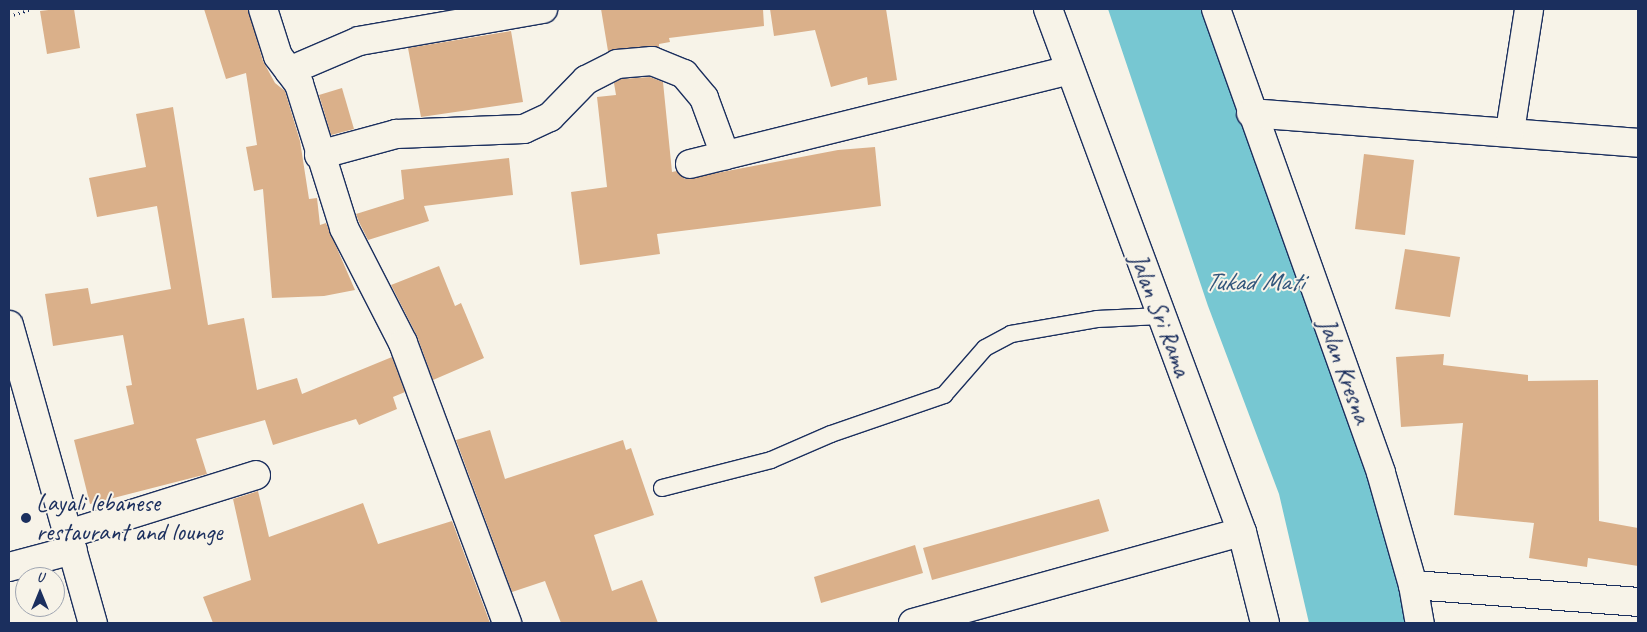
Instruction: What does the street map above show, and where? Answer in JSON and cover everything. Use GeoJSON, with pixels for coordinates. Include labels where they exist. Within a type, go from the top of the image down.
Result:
{"type":"FeatureCollection","features":[{"type":"Feature","properties":{"kind":"street"},"geometry":{"type":"LineString","coordinates":[[263,9],[278,56],[299,84],[319,155],[355,254],[403,343],[507,623]]}},
{"type":"Feature","properties":{"kind":"street"},"geometry":{"type":"LineString","coordinates":[[290,72],[359,41],[543,9]]}},
{"type":"Feature","properties":{"kind":"street","name":"Jalan Sri Rama"},"geometry":{"type":"LineString","coordinates":[[1048,9],[1069,70],[1242,532],[1265,623]]}},
{"type":"Feature","properties":{"kind":"street","name":"Jalan Kresna"},"geometry":{"type":"LineString","coordinates":[[1216,9],[1251,113],[1381,473],[1413,585],[1420,623]]}},
{"type":"Feature","properties":{"kind":"street"},"geometry":{"type":"LineString","coordinates":[[1510,131],[1529,9]]}},
{"type":"Feature","properties":{"kind":"street"},"geometry":{"type":"LineString","coordinates":[[319,155],[396,134],[524,129],[550,117],[586,80],[617,64],[652,61],[684,74],[704,98],[725,155]]}},
{"type":"Feature","properties":{"kind":"street"},"geometry":{"type":"LineString","coordinates":[[690,164],[1069,70]]}},
{"type":"Feature","properties":{"kind":"street"},"geometry":{"type":"LineString","coordinates":[[1251,113],[1510,131],[1638,143]]}},
{"type":"Feature","properties":{"kind":"street"},"geometry":{"type":"LineString","coordinates":[[10,337],[93,623]]}},
{"type":"Feature","properties":{"kind":"street"},"geometry":{"type":"LineString","coordinates":[[9,567],[70,542],[256,475]]}},
{"type":"Feature","properties":{"kind":"street"},"geometry":{"type":"LineString","coordinates":[[913,623],[1242,532]]}},
{"type":"Feature","properties":{"kind":"street"},"geometry":{"type":"LineString","coordinates":[[1413,585],[1638,602]]}},
{"type":"Feature","properties":{"kind":"lane"},"geometry":{"type":"LineString","coordinates":[[662,488],[771,460],[831,434],[944,395],[985,348],[1011,334],[1097,319],[1161,316]]}},
{"type":"Feature","properties":{"kind":"path"},"geometry":{"type":"LineString","coordinates":[[9,16],[32,9]]}},
{"type":"Feature","properties":{"kind":"water","name":"Tukad Mati"},"geometry":{"type":"Polygon","coordinates":[[[1108,9],[1214,9],[1362,439],[1409,623],[1309,623],[1279,494],[1208,306],[1108,9]]]}},
{"type":"Feature","properties":{"kind":"building"},"geometry":{"type":"Polygon","coordinates":[[[74,9],[80,48],[47,54],[40,11],[74,9]]]}},
{"type":"Feature","properties":{"kind":"building"},"geometry":{"type":"Polygon","coordinates":[[[204,9],[248,9],[263,61],[275,83],[285,91],[300,141],[309,199],[317,198],[320,225],[326,223],[355,290],[324,296],[272,298],[263,189],[254,191],[246,147],[257,145],[246,73],[226,79],[204,9]]]}},
{"type":"Feature","properties":{"kind":"building"},"geometry":{"type":"Polygon","coordinates":[[[601,9],[763,9],[764,26],[669,38],[670,42],[659,44],[659,47],[608,51],[601,9]]]}},
{"type":"Feature","properties":{"kind":"building"},"geometry":{"type":"Polygon","coordinates":[[[770,9],[886,9],[897,80],[868,85],[867,77],[831,87],[815,30],[774,36],[770,9]]]}},
{"type":"Feature","properties":{"kind":"building"},"geometry":{"type":"Polygon","coordinates":[[[511,31],[523,102],[421,117],[408,48],[511,31]]]}},
{"type":"Feature","properties":{"kind":"building"},"geometry":{"type":"Polygon","coordinates":[[[650,77],[663,82],[672,172],[677,171],[685,179],[838,150],[875,147],[881,206],[657,234],[660,254],[580,265],[571,192],[607,187],[597,97],[616,95],[614,83],[621,79],[650,77]]]}},
{"type":"Feature","properties":{"kind":"building"},"geometry":{"type":"Polygon","coordinates":[[[342,88],[354,129],[331,135],[319,95],[342,88]]]}},
{"type":"Feature","properties":{"kind":"building"},"geometry":{"type":"Polygon","coordinates":[[[173,107],[208,325],[244,318],[257,390],[297,378],[302,394],[392,357],[405,392],[393,397],[397,409],[359,425],[356,419],[273,445],[265,420],[196,439],[207,474],[90,504],[74,440],[134,424],[126,386],[132,385],[123,335],[53,346],[45,294],[88,288],[91,304],[171,289],[157,206],[97,217],[89,178],[146,167],[136,114],[173,107]]]}},
{"type":"Feature","properties":{"kind":"building"},"geometry":{"type":"Polygon","coordinates":[[[1364,154],[1414,160],[1405,235],[1355,229],[1364,154]]]}},
{"type":"Feature","properties":{"kind":"building"},"geometry":{"type":"Polygon","coordinates":[[[509,158],[513,195],[424,206],[429,221],[368,240],[356,214],[404,199],[401,170],[509,158]]]}},
{"type":"Feature","properties":{"kind":"building"},"geometry":{"type":"Polygon","coordinates":[[[1405,249],[1460,257],[1450,317],[1395,309],[1405,249]]]}},
{"type":"Feature","properties":{"kind":"building"},"geometry":{"type":"Polygon","coordinates":[[[439,266],[455,306],[461,303],[484,358],[433,380],[417,336],[391,285],[439,266]]]}},
{"type":"Feature","properties":{"kind":"building"},"geometry":{"type":"Polygon","coordinates":[[[1444,354],[1443,365],[1528,375],[1528,381],[1598,380],[1599,521],[1638,528],[1638,566],[1588,558],[1587,567],[1529,558],[1534,523],[1454,515],[1463,423],[1401,427],[1396,357],[1444,354]]]}},
{"type":"Feature","properties":{"kind":"building"},"geometry":{"type":"Polygon","coordinates":[[[490,430],[505,479],[623,440],[626,450],[631,448],[654,515],[594,535],[612,591],[642,580],[658,623],[561,623],[545,581],[512,592],[456,440],[490,430]]]}},
{"type":"Feature","properties":{"kind":"building"},"geometry":{"type":"Polygon","coordinates":[[[258,491],[269,537],[363,503],[378,544],[452,521],[490,623],[213,623],[203,597],[251,580],[233,499],[258,491]]]}},
{"type":"Feature","properties":{"kind":"building"},"geometry":{"type":"Polygon","coordinates":[[[1099,499],[1109,531],[932,580],[923,548],[1099,499]]]}},
{"type":"Feature","properties":{"kind":"building"},"geometry":{"type":"Polygon","coordinates":[[[915,545],[923,573],[821,603],[814,577],[915,545]]]}},
{"type":"Feature","properties":{"kind":"place","name":"Layali lebanese restaurant and lounge"},"geometry":{"type":"Point","coordinates":[26,518]}}]}
